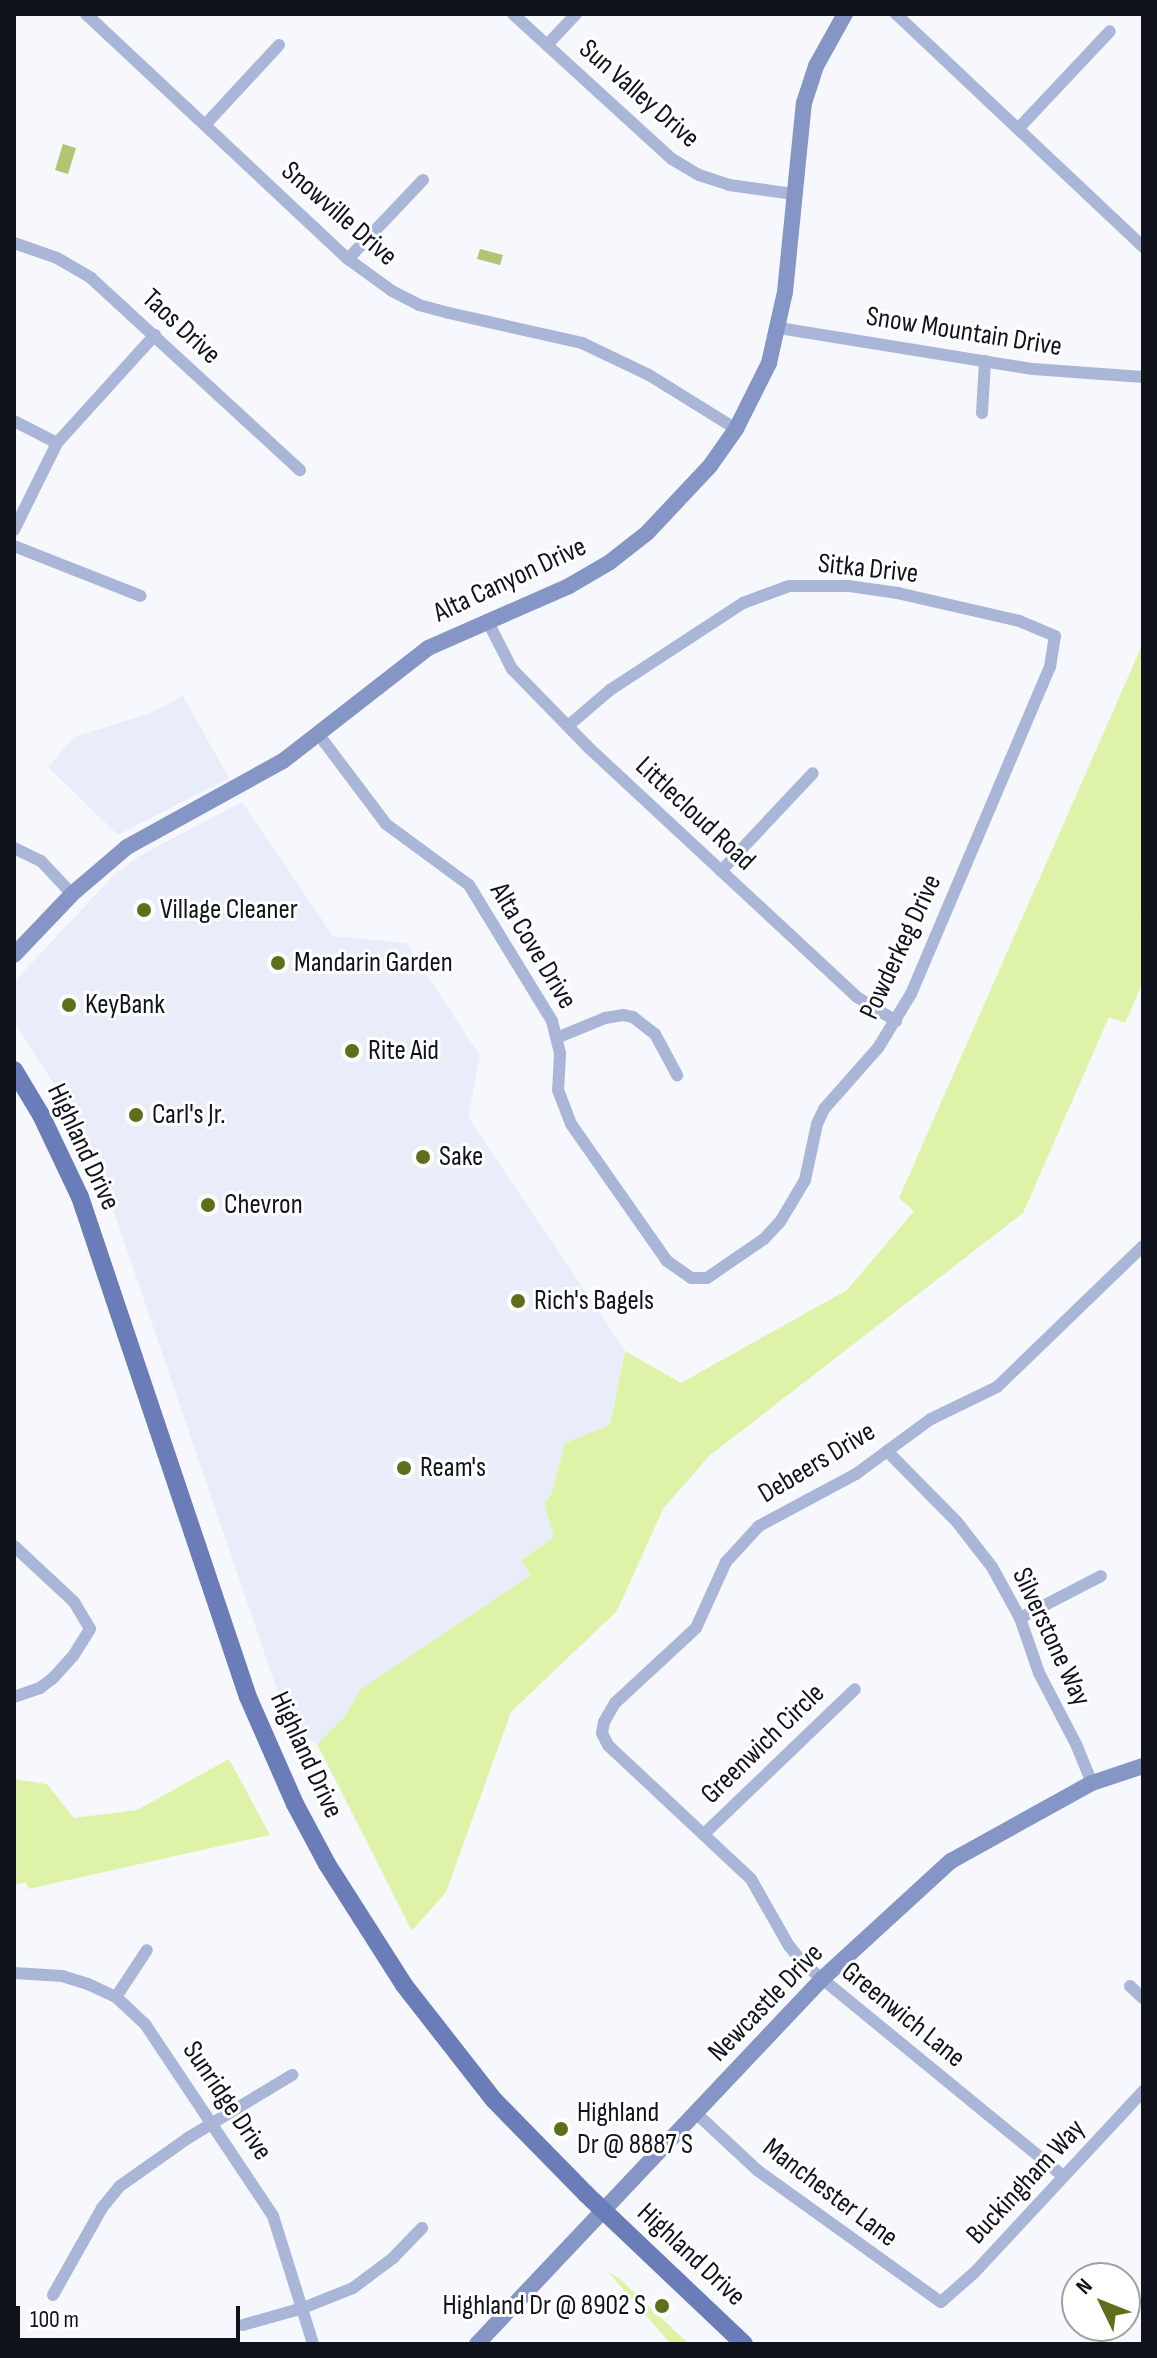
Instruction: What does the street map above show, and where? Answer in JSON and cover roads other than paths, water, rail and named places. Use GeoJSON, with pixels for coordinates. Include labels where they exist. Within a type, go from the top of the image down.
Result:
{"type":"FeatureCollection","features":[{"type":"Feature","properties":{"kind":"main road","name":"Highland Drive"},"geometry":{"type":"LineString","coordinates":[[14,1070],[48,1128],[80,1197],[244,1685],[295,1804],[364,1925],[447,2044],[525,2134],[744,2344]]}},
{"type":"Feature","properties":{"kind":"street","name":"Snowville Drive"},"geometry":{"type":"LineString","coordinates":[[86,14],[370,277],[419,305],[582,343],[608,354],[736,429]]}},
{"type":"Feature","properties":{"kind":"street","name":"Sun Valley Drive"},"geometry":{"type":"LineString","coordinates":[[513,14],[672,159],[699,175],[729,185],[794,194]]}},
{"type":"Feature","properties":{"kind":"street"},"geometry":{"type":"LineString","coordinates":[[547,45],[576,14]]}},
{"type":"Feature","properties":{"kind":"street","name":"Alta Canyon Drive"},"geometry":{"type":"LineString","coordinates":[[14,955],[72,894],[138,840],[254,778],[319,735],[415,657],[487,620],[569,586],[610,562],[679,501],[736,429],[769,363],[779,328],[804,103],[816,66],[845,14]]}},
{"type":"Feature","properties":{"kind":"street"},"geometry":{"type":"LineString","coordinates":[[896,14],[1143,247]]}},
{"type":"Feature","properties":{"kind":"street"},"geometry":{"type":"LineString","coordinates":[[1018,129],[1110,31]]}},
{"type":"Feature","properties":{"kind":"street"},"geometry":{"type":"LineString","coordinates":[[205,125],[279,45]]}},
{"type":"Feature","properties":{"kind":"street"},"geometry":{"type":"LineString","coordinates":[[348,259],[423,180]]}},
{"type":"Feature","properties":{"kind":"street","name":"Taos Drive"},"geometry":{"type":"LineString","coordinates":[[14,243],[57,258],[91,278],[300,470]]}},
{"type":"Feature","properties":{"kind":"street","name":"Snow Mountain Drive"},"geometry":{"type":"LineString","coordinates":[[779,328],[1087,375],[1143,377]]}},
{"type":"Feature","properties":{"kind":"street"},"geometry":{"type":"LineString","coordinates":[[14,530],[57,443],[155,335]]}},
{"type":"Feature","properties":{"kind":"street"},"geometry":{"type":"LineString","coordinates":[[982,413],[985,361]]}},
{"type":"Feature","properties":{"kind":"street"},"geometry":{"type":"LineString","coordinates":[[14,421],[57,443]]}},
{"type":"Feature","properties":{"kind":"street"},"geometry":{"type":"LineString","coordinates":[[14,546],[141,596]]}},
{"type":"Feature","properties":{"kind":"street","name":"Sitka Drive"},"geometry":{"type":"LineString","coordinates":[[568,726],[618,684],[743,603],[789,586],[849,586],[898,593],[1020,621],[1055,636]]}},
{"type":"Feature","properties":{"kind":"street","name":"Littlecloud Road"},"geometry":{"type":"LineString","coordinates":[[487,620],[512,669],[568,726],[857,997],[896,1021]]}},
{"type":"Feature","properties":{"kind":"street","name":"Powderkeg Drive"},"geometry":{"type":"LineString","coordinates":[[667,1261],[691,1278],[707,1278],[764,1239],[780,1222],[805,1180],[824,1109],[878,1048],[911,994],[1050,667],[1055,636]]}},
{"type":"Feature","properties":{"kind":"street","name":"Alta Cove Drive"},"geometry":{"type":"LineString","coordinates":[[319,735],[386,824],[469,885],[559,1037],[558,1090],[571,1124],[667,1261]]}},
{"type":"Feature","properties":{"kind":"street"},"geometry":{"type":"LineString","coordinates":[[721,871],[813,773]]}},
{"type":"Feature","properties":{"kind":"street"},"geometry":{"type":"LineString","coordinates":[[14,848],[41,861],[72,894]]}},
{"type":"Feature","properties":{"kind":"street"},"geometry":{"type":"LineString","coordinates":[[559,1037],[605,1018],[633,1017],[655,1034],[677,1075]]}},
{"type":"Feature","properties":{"kind":"street","name":"Debeers Drive"},"geometry":{"type":"LineString","coordinates":[[602,1733],[604,1722],[615,1703],[696,1628],[715,1581],[741,1543],[780,1512],[829,1489],[931,1419],[997,1387],[1143,1246]]}},
{"type":"Feature","properties":{"kind":"street","name":"Silverstone Way"},"geometry":{"type":"LineString","coordinates":[[887,1451],[974,1542],[1020,1618],[1039,1673],[1076,1744],[1092,1783]]}},
{"type":"Feature","properties":{"kind":"street"},"geometry":{"type":"LineString","coordinates":[[14,1546],[74,1602],[90,1629],[73,1656],[53,1678],[40,1688],[14,1697]]}},
{"type":"Feature","properties":{"kind":"street"},"geometry":{"type":"LineString","coordinates":[[1020,1618],[1101,1576]]}},
{"type":"Feature","properties":{"kind":"street","name":"Greenwich Circle"},"geometry":{"type":"LineString","coordinates":[[704,1834],[855,1689]]}},
{"type":"Feature","properties":{"kind":"street","name":"Greenwich Lane"},"geometry":{"type":"LineString","coordinates":[[602,1733],[608,1745],[751,1879],[789,1946],[822,1979],[1063,2176]]}},
{"type":"Feature","properties":{"kind":"street","name":"Newcastle Drive"},"geometry":{"type":"LineString","coordinates":[[477,2344],[605,2213],[822,1979],[951,1861],[1092,1783],[1143,1766]]}},
{"type":"Feature","properties":{"kind":"street"},"geometry":{"type":"LineString","coordinates":[[116,1997],[147,1950]]}},
{"type":"Feature","properties":{"kind":"street","name":"Sunridge Drive"},"geometry":{"type":"LineString","coordinates":[[14,1973],[62,1976],[116,1997],[163,2047],[273,2216],[313,2344]]}},
{"type":"Feature","properties":{"kind":"street"},"geometry":{"type":"LineString","coordinates":[[1130,1986],[1143,1998]]}},
{"type":"Feature","properties":{"kind":"street"},"geometry":{"type":"LineString","coordinates":[[53,2295],[110,2196],[133,2176],[292,2075]]}},
{"type":"Feature","properties":{"kind":"street","name":"Buckingham Way"},"geometry":{"type":"LineString","coordinates":[[941,2302],[975,2272],[1143,2091]]}},
{"type":"Feature","properties":{"kind":"street","name":"Manchester Lane"},"geometry":{"type":"LineString","coordinates":[[697,2114],[757,2170],[941,2302]]}},
{"type":"Feature","properties":{"kind":"street"},"geometry":{"type":"LineString","coordinates":[[243,2325],[303,2308],[353,2288],[374,2274],[422,2228]]}},
{"type":"Feature","properties":{"kind":"place","name":"Village Cleaner"},"geometry":{"type":"Point","coordinates":[144,910]}},
{"type":"Feature","properties":{"kind":"place","name":"Mandarin Garden"},"geometry":{"type":"Point","coordinates":[278,963]}},
{"type":"Feature","properties":{"kind":"place","name":"KeyBank"},"geometry":{"type":"Point","coordinates":[69,1005]}},
{"type":"Feature","properties":{"kind":"place","name":"Rite Aid"},"geometry":{"type":"Point","coordinates":[352,1051]}},
{"type":"Feature","properties":{"kind":"place","name":"Carl's Jr."},"geometry":{"type":"Point","coordinates":[136,1115]}},
{"type":"Feature","properties":{"kind":"place","name":"Sake"},"geometry":{"type":"Point","coordinates":[423,1157]}},
{"type":"Feature","properties":{"kind":"place","name":"Chevron"},"geometry":{"type":"Point","coordinates":[208,1205]}},
{"type":"Feature","properties":{"kind":"place","name":"Rich's Bagels"},"geometry":{"type":"Point","coordinates":[518,1301]}},
{"type":"Feature","properties":{"kind":"place","name":"Ream's"},"geometry":{"type":"Point","coordinates":[404,1468]}},
{"type":"Feature","properties":{"kind":"place","name":"Highland Dr @ 8887 S"},"geometry":{"type":"Point","coordinates":[561,2129]}},
{"type":"Feature","properties":{"kind":"place","name":"Highland Dr @ 8902 S"},"geometry":{"type":"Point","coordinates":[662,2306]}}]}
